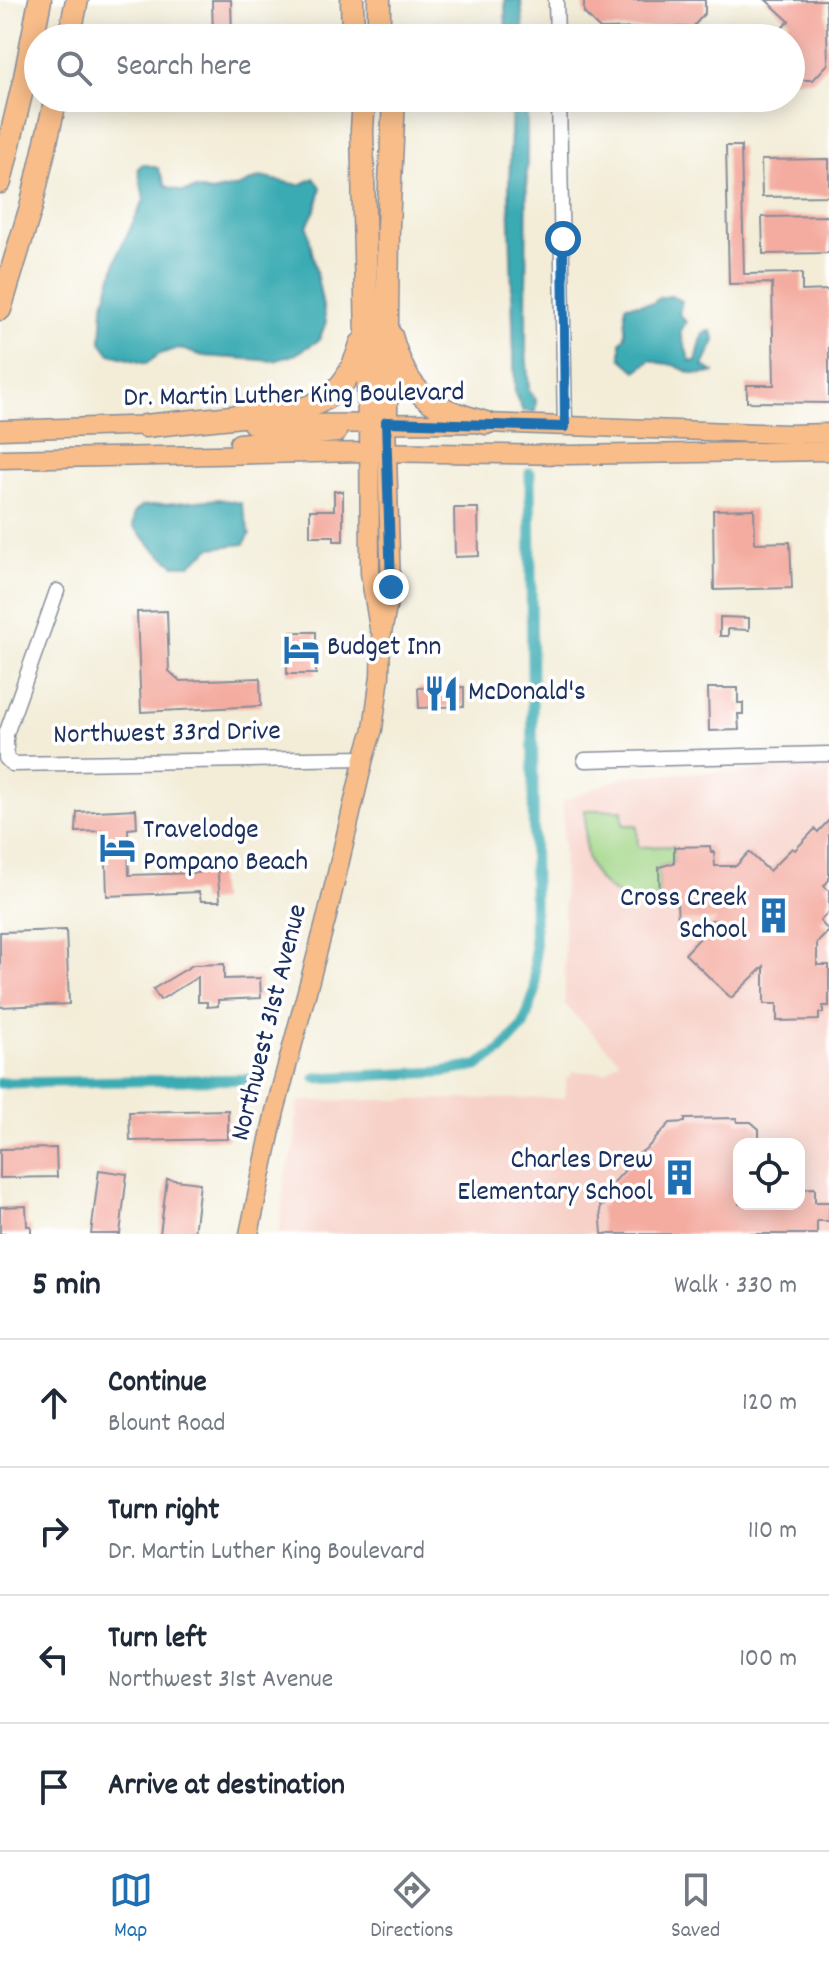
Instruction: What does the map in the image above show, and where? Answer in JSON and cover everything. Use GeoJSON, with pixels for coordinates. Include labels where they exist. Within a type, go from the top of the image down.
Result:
{"type":"FeatureCollection","features":[{"type":"Feature","properties":{"kind":"highway"},"geometry":{"type":"LineString","coordinates":[[35,24],[40,0]]}},
{"type":"Feature","properties":{"kind":"highway"},"geometry":{"type":"LineString","coordinates":[[352,0],[353,24]]}},
{"type":"Feature","properties":{"kind":"highway"},"geometry":{"type":"LineString","coordinates":[[364,0],[364,24]]}},
{"type":"Feature","properties":{"kind":"highway"},"geometry":{"type":"LineString","coordinates":[[379,0],[379,24]]}},
{"type":"Feature","properties":{"kind":"highway"},"geometry":{"type":"LineString","coordinates":[[392,0],[393,24]]}},
{"type":"Feature","properties":{"kind":"highway"},"geometry":{"type":"LineString","coordinates":[[0,182],[24,81]]}},
{"type":"Feature","properties":{"kind":"highway"},"geometry":{"type":"LineString","coordinates":[[0,309],[31,207],[53,112]]}},
{"type":"Feature","properties":{"kind":"highway"},"geometry":{"type":"LineString","coordinates":[[359,112],[362,130]]}},
{"type":"Feature","properties":{"kind":"highway"},"geometry":{"type":"LineString","coordinates":[[363,112],[365,328],[377,422]]}},
{"type":"Feature","properties":{"kind":"highway"},"geometry":{"type":"LineString","coordinates":[[383,112],[390,151]]}},
{"type":"Feature","properties":{"kind":"highway"},"geometry":{"type":"LineString","coordinates":[[377,422],[386,317],[393,112]]}},
{"type":"Feature","properties":{"kind":"highway"},"geometry":{"type":"LineString","coordinates":[[386,317],[398,358],[411,386],[449,413],[486,423]]}},
{"type":"Feature","properties":{"kind":"highway"},"geometry":{"type":"LineString","coordinates":[[145,426],[300,410],[324,402],[341,387],[354,366],[365,328]]}},
{"type":"Feature","properties":{"kind":"main road","name":"Dr. Martin Luther King Boulevard"},"geometry":{"type":"LineString","coordinates":[[0,430],[377,422],[486,423],[788,434],[827,445]]}},
{"type":"Feature","properties":{"kind":"main road","name":"Northwest 31st Avenue"},"geometry":{"type":"LineString","coordinates":[[377,422],[368,452],[370,573],[381,638]]}},
{"type":"Feature","properties":{"kind":"main road","name":"Northwest 31st Avenue"},"geometry":{"type":"LineString","coordinates":[[249,1234],[275,1111],[373,729],[380,678],[381,638],[391,587],[388,452],[377,422]]}},
{"type":"Feature","properties":{"kind":"main road"},"geometry":{"type":"LineString","coordinates":[[180,455],[201,447],[357,431],[377,422]]}},
{"type":"Feature","properties":{"kind":"main road","name":"Dr. Martin Luther King Boulevard"},"geometry":{"type":"LineString","coordinates":[[0,459],[368,452],[569,455],[827,445]]}},
{"type":"Feature","properties":{"kind":"street"},"geometry":{"type":"LineString","coordinates":[[556,0],[557,24]]}},
{"type":"Feature","properties":{"kind":"street"},"geometry":{"type":"LineString","coordinates":[[559,112],[565,427]]}},
{"type":"Feature","properties":{"kind":"street","name":"Northwest 33rd Drive"},"geometry":{"type":"LineString","coordinates":[[57,591],[6,734],[6,758],[12,764],[364,758]]}},
{"type":"Feature","properties":{"kind":"street"},"geometry":{"type":"LineString","coordinates":[[585,760],[829,754]]}},
{"type":"Feature","properties":{"kind":"shaded area"},"geometry":{"type":"Polygon","coordinates":[[[829,767],[829,1234],[279,1234],[285,1177],[296,1143],[299,1101],[565,1098],[566,1077],[571,1077],[571,1072],[606,1072],[619,1060],[565,1005],[563,801],[626,776],[829,767]]]}},
{"type":"Feature","properties":{"kind":"green space"},"geometry":{"type":"Polygon","coordinates":[[[585,810],[622,810],[623,825],[637,825],[638,847],[674,846],[674,863],[659,867],[660,901],[650,901],[650,904],[629,900],[611,890],[596,875],[586,851],[585,810]]]}},
{"type":"Feature","properties":{"kind":"water"},"geometry":{"type":"Polygon","coordinates":[[[505,0],[521,0],[523,24],[506,24],[505,0]]]}},
{"type":"Feature","properties":{"kind":"water"},"geometry":{"type":"Polygon","coordinates":[[[512,112],[527,112],[526,349],[529,390],[536,400],[535,412],[523,411],[515,394],[509,188],[512,112]]]}},
{"type":"Feature","properties":{"kind":"water"},"geometry":{"type":"Polygon","coordinates":[[[143,164],[158,168],[166,186],[182,192],[196,189],[211,192],[240,186],[260,177],[300,185],[314,178],[321,187],[317,206],[307,226],[326,322],[319,340],[296,354],[274,361],[203,356],[178,348],[160,354],[146,364],[110,354],[101,342],[103,307],[119,251],[144,200],[138,168],[143,164]]]}},
{"type":"Feature","properties":{"kind":"water"},"geometry":{"type":"Polygon","coordinates":[[[671,296],[682,301],[679,314],[686,322],[680,332],[690,361],[696,361],[703,333],[711,331],[715,341],[703,366],[714,372],[694,374],[651,360],[636,371],[621,358],[625,305],[653,303],[659,298],[671,296]]]}},
{"type":"Feature","properties":{"kind":"water"},"geometry":{"type":"Polygon","coordinates":[[[219,499],[241,503],[250,534],[244,544],[211,548],[190,565],[175,565],[155,550],[133,526],[134,513],[142,506],[219,499]]]}},
{"type":"Feature","properties":{"kind":"building"},"geometry":{"type":"Polygon","coordinates":[[[212,0],[231,0],[232,24],[213,24],[212,0]]]}},
{"type":"Feature","properties":{"kind":"building"},"geometry":{"type":"Polygon","coordinates":[[[584,0],[705,0],[705,13],[696,24],[595,24],[584,13],[584,0]]]}},
{"type":"Feature","properties":{"kind":"building"},"geometry":{"type":"Polygon","coordinates":[[[766,0],[826,0],[828,64],[813,80],[805,80],[805,24],[786,24],[789,21],[766,0]]]}},
{"type":"Feature","properties":{"kind":"building"},"geometry":{"type":"Polygon","coordinates":[[[726,146],[741,146],[744,274],[802,273],[802,291],[829,290],[829,403],[747,402],[747,385],[774,385],[772,283],[729,284],[726,146]]]}},
{"type":"Feature","properties":{"kind":"building"},"geometry":{"type":"Polygon","coordinates":[[[829,159],[829,196],[762,197],[761,160],[829,159]]]}},
{"type":"Feature","properties":{"kind":"building"},"geometry":{"type":"Polygon","coordinates":[[[829,216],[829,253],[763,254],[762,217],[829,216]]]}},
{"type":"Feature","properties":{"kind":"building"},"geometry":{"type":"Polygon","coordinates":[[[334,491],[343,491],[343,541],[334,541],[334,536],[310,536],[310,510],[334,510],[334,491]]]}},
{"type":"Feature","properties":{"kind":"building"},"geometry":{"type":"Polygon","coordinates":[[[454,508],[478,508],[479,556],[455,557],[454,508]]]}},
{"type":"Feature","properties":{"kind":"building"},"geometry":{"type":"Polygon","coordinates":[[[754,509],[755,543],[790,542],[792,588],[714,590],[713,510],[754,509]]]}},
{"type":"Feature","properties":{"kind":"building"},"geometry":{"type":"Polygon","coordinates":[[[167,611],[169,671],[180,681],[260,678],[261,706],[141,712],[137,612],[167,611]]]}},
{"type":"Feature","properties":{"kind":"building"},"geometry":{"type":"Polygon","coordinates":[[[720,617],[749,618],[749,630],[728,629],[728,636],[720,636],[720,617]]]}},
{"type":"Feature","properties":{"kind":"building"},"geometry":{"type":"Polygon","coordinates":[[[287,632],[316,632],[316,674],[287,674],[287,632]]]}},
{"type":"Feature","properties":{"kind":"building"},"geometry":{"type":"Polygon","coordinates":[[[464,687],[464,706],[419,708],[418,688],[464,687]]]}},
{"type":"Feature","properties":{"kind":"building"},"geometry":{"type":"Polygon","coordinates":[[[708,688],[738,688],[738,703],[743,703],[743,714],[738,714],[739,730],[709,731],[708,688]]]}},
{"type":"Feature","properties":{"kind":"building","name":"Travelodge Pompano Beach"},"geometry":{"type":"Polygon","coordinates":[[[136,809],[137,828],[128,829],[129,875],[199,873],[199,864],[217,864],[220,901],[201,901],[199,892],[107,896],[105,831],[76,832],[77,812],[136,809]]]}},
{"type":"Feature","properties":{"kind":"building","name":"Cross Creek School"},"geometry":{"type":"Polygon","coordinates":[[[829,820],[829,880],[824,886],[829,891],[829,912],[820,921],[829,931],[817,943],[817,965],[829,965],[829,1006],[823,1006],[819,1020],[777,1021],[777,1004],[764,1004],[764,966],[731,998],[685,954],[717,920],[678,921],[677,904],[674,901],[660,901],[659,867],[674,863],[674,847],[710,846],[711,852],[714,852],[715,866],[736,866],[749,852],[769,871],[792,848],[795,850],[815,829],[818,832],[829,820]]]}},
{"type":"Feature","properties":{"kind":"building"},"geometry":{"type":"Polygon","coordinates":[[[66,930],[69,1004],[0,1007],[0,932],[66,930]]]}},
{"type":"Feature","properties":{"kind":"building"},"geometry":{"type":"Polygon","coordinates":[[[224,964],[224,979],[260,978],[261,998],[218,1000],[218,1006],[207,1007],[207,1002],[198,1002],[198,977],[160,1000],[153,989],[193,965],[224,964]]]}},
{"type":"Feature","properties":{"kind":"building"},"geometry":{"type":"Polygon","coordinates":[[[228,1110],[228,1139],[130,1141],[129,1112],[228,1110]]]}},
{"type":"Feature","properties":{"kind":"building","name":"Charles Drew Elementary School"},"geometry":{"type":"Polygon","coordinates":[[[737,1118],[737,1122],[751,1122],[759,1129],[759,1138],[733,1138],[733,1210],[805,1210],[805,1189],[815,1188],[815,1202],[829,1202],[829,1221],[817,1221],[817,1234],[602,1234],[600,1206],[605,1205],[604,1193],[632,1159],[670,1123],[685,1122],[685,1119],[737,1118]]]}},
{"type":"Feature","properties":{"kind":"building"},"geometry":{"type":"Polygon","coordinates":[[[56,1148],[57,1177],[0,1178],[0,1149],[56,1148]]]}},
{"type":"Feature","properties":{"kind":"building"},"geometry":{"type":"Polygon","coordinates":[[[99,1170],[127,1174],[120,1234],[91,1234],[99,1170]]]}},
{"type":"Feature","properties":{"kind":"building"},"geometry":{"type":"Polygon","coordinates":[[[167,1179],[200,1183],[194,1234],[160,1234],[167,1179]]]}},
{"type":"Feature","properties":{"kind":"building"},"geometry":{"type":"Polygon","coordinates":[[[26,1206],[27,1226],[31,1226],[31,1234],[0,1234],[0,1207],[26,1206]]]}},
{"type":"Feature","properties":{"kind":"waterway"},"geometry":{"type":"LineString","coordinates":[[316,1078],[441,1072],[477,1066],[500,1051],[523,1026],[535,992],[530,473]]}},
{"type":"Feature","properties":{"kind":"waterway"},"geometry":{"type":"LineString","coordinates":[[0,1083],[255,1079]]}},
{"type":"Feature","properties":{"kind":"place","name":"Budget Inn"},"geometry":{"type":"Point","coordinates":[301,649]}},
{"type":"Feature","properties":{"kind":"place","name":"McDonald's"},"geometry":{"type":"Point","coordinates":[442,694]}},
{"type":"Feature","properties":{"kind":"place","name":"Travelodge Pompano Beach"},"geometry":{"type":"Point","coordinates":[117,848]}},
{"type":"Feature","properties":{"kind":"place","name":"Cross Creek School"},"geometry":{"type":"Point","coordinates":[773,916]}},
{"type":"Feature","properties":{"kind":"place","name":"Charles Drew Elementary School"},"geometry":{"type":"Point","coordinates":[679,1178]}},
{"type":"Feature","properties":{"kind":"route"},"geometry":{"type":"LineString","coordinates":[[391,587],[386,422],[565,427],[563,239]]}}]}
